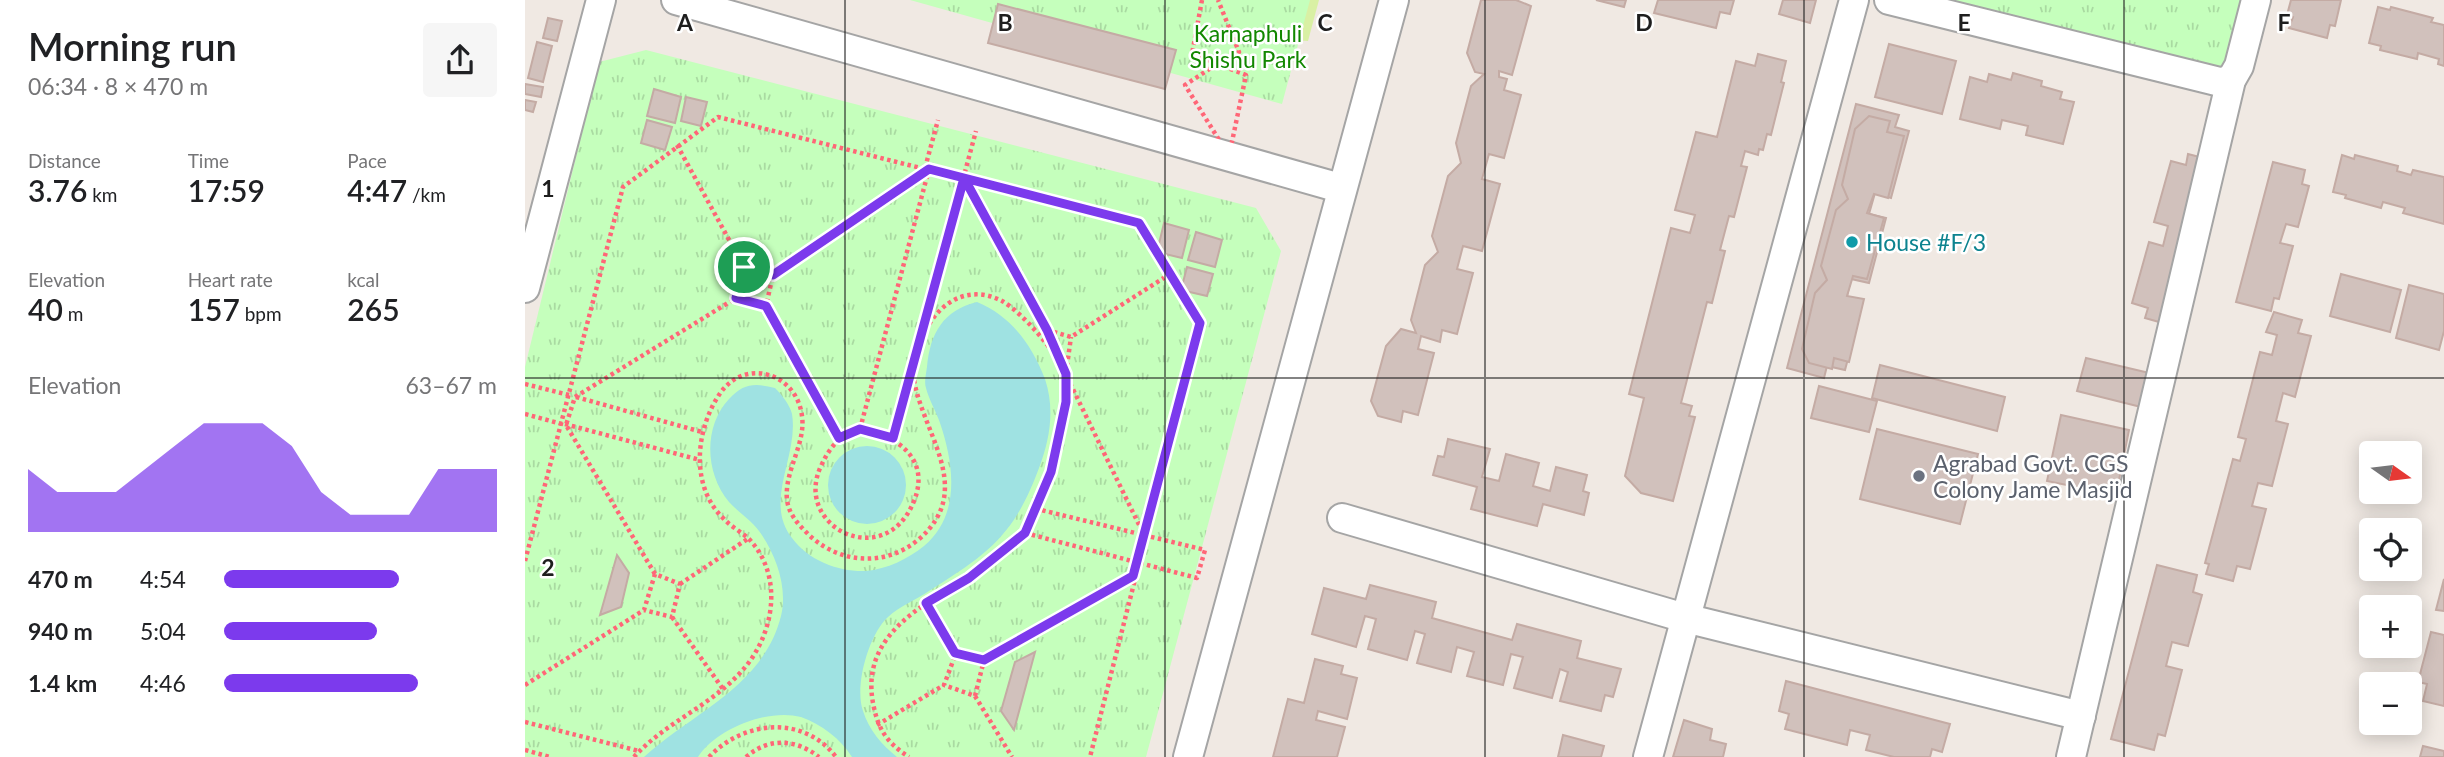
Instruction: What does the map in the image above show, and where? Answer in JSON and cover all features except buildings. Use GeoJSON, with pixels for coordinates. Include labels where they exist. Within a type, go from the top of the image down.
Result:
{"type":"FeatureCollection","features":[{"type":"Feature","properties":{"kind":"street"},"geometry":{"type":"LineString","coordinates":[[525,288],[601,0]]}},
{"type":"Feature","properties":{"kind":"street"},"geometry":{"type":"LineString","coordinates":[[676,0],[1340,188]]}},
{"type":"Feature","properties":{"kind":"street"},"geometry":{"type":"LineString","coordinates":[[1188,757],[1340,188],[1394,0]]}},
{"type":"Feature","properties":{"kind":"street"},"geometry":{"type":"LineString","coordinates":[[1648,757],[1854,0]]}},
{"type":"Feature","properties":{"kind":"street"},"geometry":{"type":"LineString","coordinates":[[1889,0],[2220,82],[2231,80]]}},
{"type":"Feature","properties":{"kind":"street"},"geometry":{"type":"LineString","coordinates":[[2071,757],[2231,80],[2239,66],[2256,0]]}},
{"type":"Feature","properties":{"kind":"street"},"geometry":{"type":"LineString","coordinates":[[1342,518],[1685,618],[2081,716]]}},
{"type":"Feature","properties":{"kind":"path"},"geometry":{"type":"LineString","coordinates":[[1202,0],[1192,54],[1246,75],[1229,156]]}},
{"type":"Feature","properties":{"kind":"path"},"geometry":{"type":"LineString","coordinates":[[1218,0],[1239,52],[1185,85],[1229,156]]}},
{"type":"Feature","properties":{"kind":"path"},"geometry":{"type":"LineString","coordinates":[[525,561],[572,396],[623,187],[718,117],[1139,223],[1200,323],[1133,576],[1090,757]]}},
{"type":"Feature","properties":{"kind":"path"},"geometry":{"type":"LineString","coordinates":[[860,429],[938,120]]}},
{"type":"Feature","properties":{"kind":"path"},"geometry":{"type":"LineString","coordinates":[[893,438],[977,131]]}},
{"type":"Feature","properties":{"kind":"path"},"geometry":{"type":"LineString","coordinates":[[572,396],[736,298],[744,267],[677,145]]}},
{"type":"Feature","properties":{"kind":"path"},"geometry":{"type":"LineString","coordinates":[[839,438],[766,306],[773,275],[927,168]]}},
{"type":"Feature","properties":{"kind":"path"},"geometry":{"type":"LineString","coordinates":[[964,178],[1047,330],[1144,535]]}},
{"type":"Feature","properties":{"kind":"path"},"geometry":{"type":"LineString","coordinates":[[744,267],[773,275]]}},
{"type":"Feature","properties":{"kind":"path"},"geometry":{"type":"LineString","coordinates":[[1047,330],[1071,337],[1170,274]]}},
{"type":"Feature","properties":{"kind":"path"},"geometry":{"type":"LineString","coordinates":[[634,757],[723,689],[752,658],[765,633],[773,598],[767,563],[749,538],[722,518],[712,505],[699,460],[704,421],[723,389],[736,376],[754,371],[782,380],[791,388],[802,414],[802,428],[789,477],[787,499],[792,517],[821,545],[851,559],[882,558],[902,551],[930,529],[944,495],[944,469],[913,370],[922,337],[946,303],[964,294],[983,294],[1000,301],[1029,323],[1066,374]]}},
{"type":"Feature","properties":{"kind":"path"},"geometry":{"type":"LineString","coordinates":[[736,298],[766,306]]}},
{"type":"Feature","properties":{"kind":"path"},"geometry":{"type":"LineString","coordinates":[[909,757],[889,744],[877,725],[871,694],[880,650],[888,632],[926,603],[969,578],[1025,533],[1037,509],[1058,449],[1066,402],[1066,374],[1071,337]]}},
{"type":"Feature","properties":{"kind":"path"},"geometry":{"type":"LineString","coordinates":[[525,384],[702,432]]}},
{"type":"Feature","properties":{"kind":"path"},"geometry":{"type":"LineString","coordinates":[[525,414],[699,460]]}},
{"type":"Feature","properties":{"kind":"path"},"geometry":{"type":"LineString","coordinates":[[564,424],[655,574],[680,584]]}},
{"type":"Feature","properties":{"kind":"path"},"geometry":{"type":"LineString","coordinates":[[860,429],[893,438],[904,446],[918,468],[916,495],[900,526],[884,536],[858,539],[838,529],[827,519],[818,506],[814,490],[815,476],[828,451],[839,438],[860,429]]}},
{"type":"Feature","properties":{"kind":"path"},"geometry":{"type":"LineString","coordinates":[[1025,533],[1197,578],[1205,550],[1037,509]]}},
{"type":"Feature","properties":{"kind":"path"},"geometry":{"type":"LineString","coordinates":[[672,617],[680,584],[749,538]]}},
{"type":"Feature","properties":{"kind":"path"},"geometry":{"type":"LineString","coordinates":[[525,685],[644,610],[655,574]]}},
{"type":"Feature","properties":{"kind":"path"},"geometry":{"type":"LineString","coordinates":[[926,603],[955,653],[984,660],[1133,576]]}},
{"type":"Feature","properties":{"kind":"path"},"geometry":{"type":"LineString","coordinates":[[644,610],[672,617],[723,689]]}},
{"type":"Feature","properties":{"kind":"path"},"geometry":{"type":"LineString","coordinates":[[877,725],[944,685],[955,653]]}},
{"type":"Feature","properties":{"kind":"path"},"geometry":{"type":"LineString","coordinates":[[975,696],[984,660]]}},
{"type":"Feature","properties":{"kind":"path"},"geometry":{"type":"LineString","coordinates":[[944,685],[975,696],[1012,757]]}},
{"type":"Feature","properties":{"kind":"path"},"geometry":{"type":"LineString","coordinates":[[525,722],[639,751]]}},
{"type":"Feature","properties":{"kind":"path"},"geometry":{"type":"LineString","coordinates":[[709,757],[726,743],[752,731],[773,726],[794,728],[811,734],[837,757]]}},
{"type":"Feature","properties":{"kind":"path"},"geometry":{"type":"LineString","coordinates":[[746,757],[772,743],[790,742],[808,748],[819,757]]}},
{"type":"Feature","properties":{"kind":"path"},"geometry":{"type":"LineString","coordinates":[[525,750],[550,757]]}},
{"type":"Feature","properties":{"kind":"green space","name":"Karnaphuli Shishu Park"},"geometry":{"type":"Polygon","coordinates":[[[910,0],[1310,0],[1282,104],[910,0]]]}},
{"type":"Feature","properties":{"kind":"green space"},"geometry":{"type":"Polygon","coordinates":[[[1263,0],[1319,0],[1308,41],[1289,40],[1263,0]]]}},
{"type":"Feature","properties":{"kind":"green space"},"geometry":{"type":"Polygon","coordinates":[[[1943,0],[2266,0],[2247,75],[1943,0]]]}},
{"type":"Feature","properties":{"kind":"green space"},"geometry":{"type":"Polygon","coordinates":[[[646,50],[1256,208],[1281,251],[1146,757],[525,757],[525,367],[599,62],[646,50]]]}},
{"type":"Feature","properties":{"kind":"water"},"geometry":{"type":"Polygon","coordinates":[[[977,302],[1010,324],[1034,355],[1045,379],[1050,401],[1048,435],[1030,491],[1020,511],[997,541],[968,566],[893,613],[875,635],[865,661],[860,688],[861,700],[872,731],[897,757],[852,757],[836,738],[823,728],[801,717],[788,715],[759,718],[744,723],[717,738],[698,757],[644,757],[743,680],[772,641],[781,616],[782,583],[771,550],[756,527],[729,502],[715,478],[710,450],[711,436],[721,410],[729,399],[745,387],[761,385],[775,388],[789,407],[793,430],[781,494],[781,509],[784,524],[799,546],[816,559],[845,570],[866,571],[897,563],[918,551],[936,533],[949,504],[949,455],[926,388],[926,375],[931,344],[940,325],[955,311],[977,302]]]}},
{"type":"Feature","properties":{"kind":"water"},"geometry":{"type":"Polygon","coordinates":[[[867,446],[882,449],[895,457],[903,470],[906,485],[903,500],[895,513],[882,521],[867,524],[852,521],[839,513],[831,500],[828,485],[831,470],[839,457],[852,449],[867,446]]]}},
{"type":"Feature","properties":{"kind":"place","name":"House #F/3"},"geometry":{"type":"Point","coordinates":[1852,242]}},
{"type":"Feature","properties":{"kind":"place","name":"Agrabad Govt. CGS Colony Jame Masjid"},"geometry":{"type":"Point","coordinates":[1919,476]}},
{"type":"Feature","properties":{"kind":"route"},"geometry":{"type":"LineString","coordinates":[[744,267],[736,298],[766,306],[839,438],[860,429],[893,438],[964,178],[1139,223],[1200,323],[1133,576],[984,660],[955,653],[926,603],[955,588],[1025,533],[1051,472],[1066,402],[1066,374],[1047,330],[964,178],[929,169],[773,275],[744,267]]}}]}
